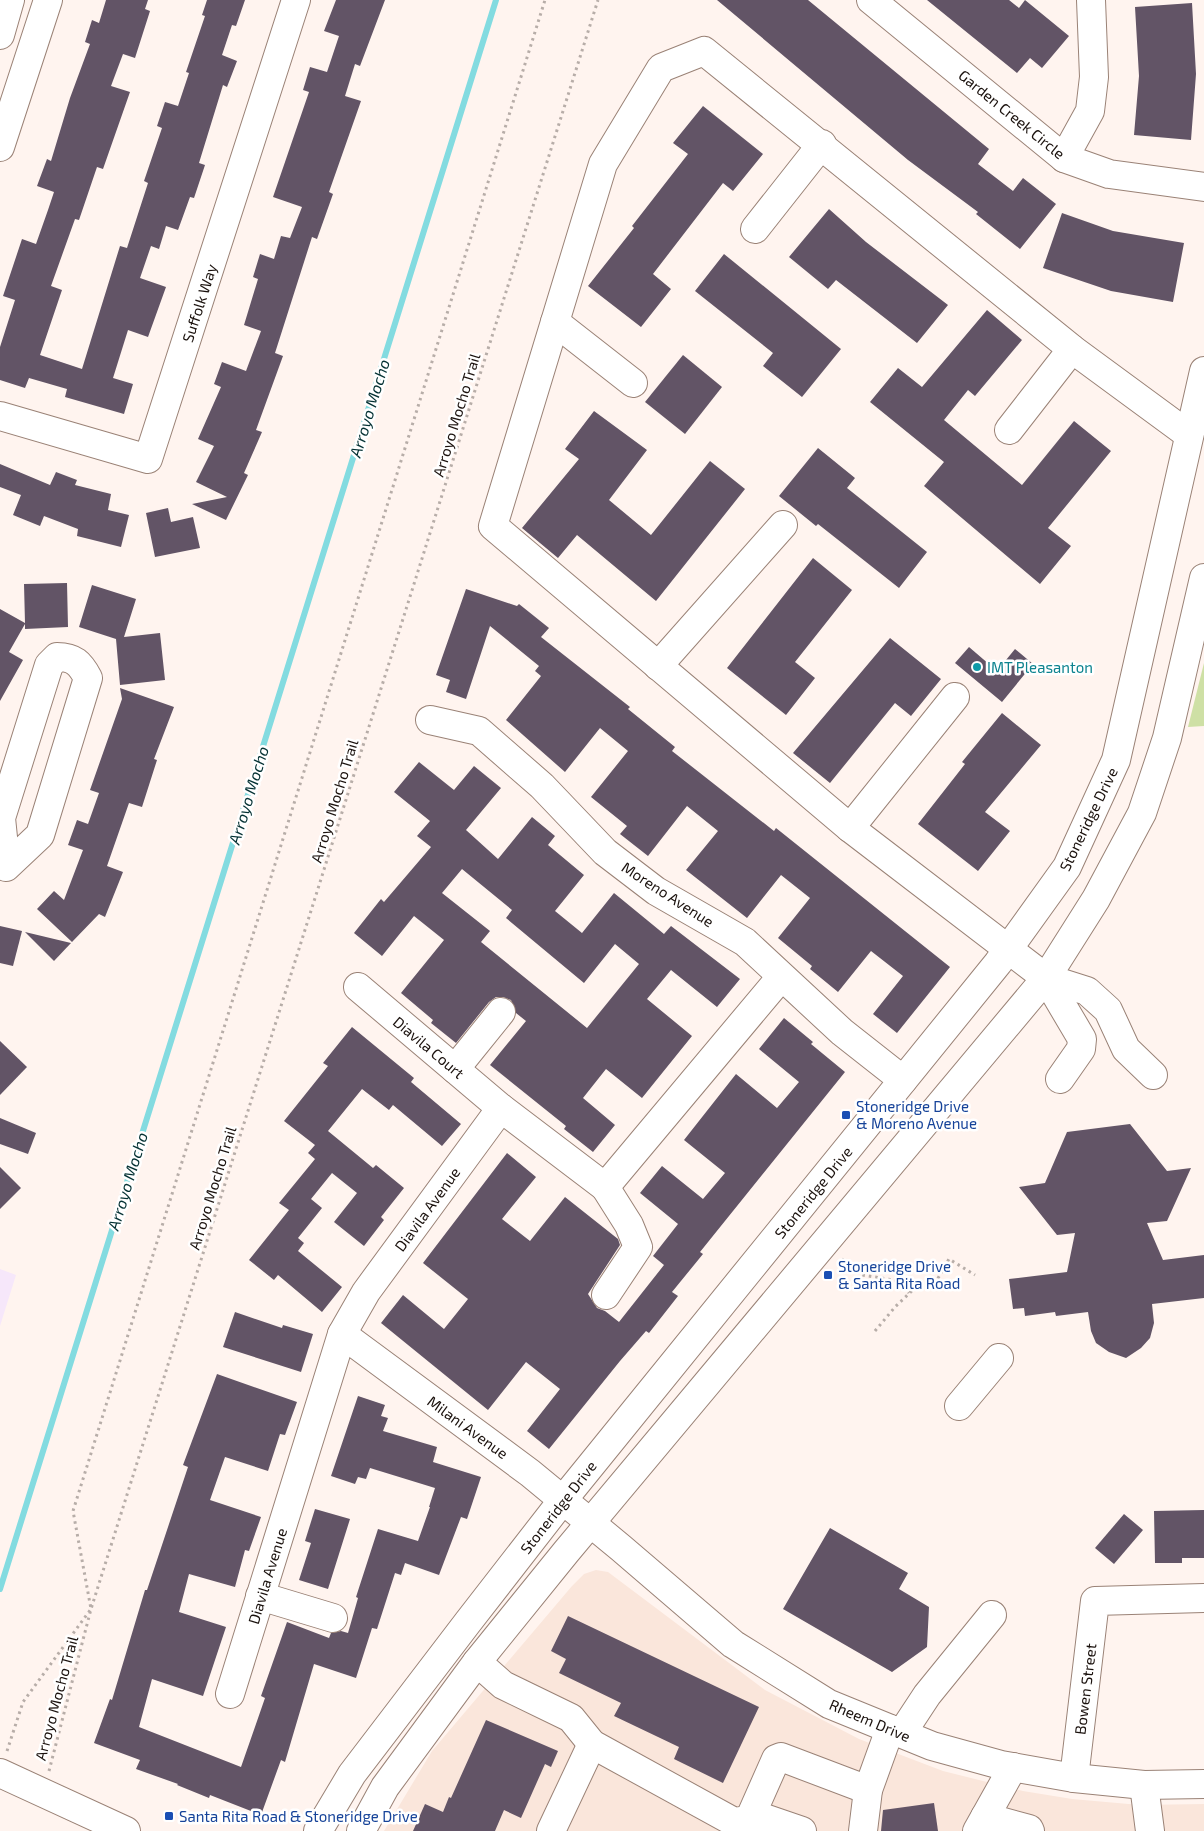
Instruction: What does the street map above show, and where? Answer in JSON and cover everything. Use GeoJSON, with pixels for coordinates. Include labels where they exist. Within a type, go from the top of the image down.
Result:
{"type":"FeatureCollection","features":[{"type":"Feature","properties":{"kind":"street"},"geometry":{"type":"LineString","coordinates":[[0,35],[10,0]]}},
{"type":"Feature","properties":{"kind":"street"},"geometry":{"type":"LineString","coordinates":[[0,147],[48,0]]}},
{"type":"Feature","properties":{"kind":"street","name":"Suffolk Way"},"geometry":{"type":"LineString","coordinates":[[0,416],[148,459],[296,0]]}},
{"type":"Feature","properties":{"kind":"street","name":"Garden Creek Circle"},"geometry":{"type":"LineString","coordinates":[[871,0],[1064,158],[1109,174],[1204,187]]}},
{"type":"Feature","properties":{"kind":"street"},"geometry":{"type":"LineString","coordinates":[[1064,158],[1090,111],[1094,77],[1091,0]]}},
{"type":"Feature","properties":{"kind":"street"},"geometry":{"type":"LineString","coordinates":[[1153,1075],[1126,1049],[1108,1010],[1087,991],[1046,978],[850,828],[493,526],[603,164],[661,68],[704,51],[822,144],[1072,349],[1189,435]]}},
{"type":"Feature","properties":{"kind":"street"},"geometry":{"type":"LineString","coordinates":[[755,229],[822,144]]}},
{"type":"Feature","properties":{"kind":"street"},"geometry":{"type":"LineString","coordinates":[[555,322],[633,382]]}},
{"type":"Feature","properties":{"kind":"street"},"geometry":{"type":"LineString","coordinates":[[1009,430],[1072,349]]}},
{"type":"Feature","properties":{"kind":"street","name":"Stoneridge Drive"},"geometry":{"type":"LineString","coordinates":[[318,1831],[352,1774],[562,1501],[1008,950],[1067,867],[1116,760],[1204,371]]}},
{"type":"Feature","properties":{"kind":"street"},"geometry":{"type":"LineString","coordinates":[[658,666],[783,526]]}},
{"type":"Feature","properties":{"kind":"street"},"geometry":{"type":"LineString","coordinates":[[361,1831],[385,1786],[477,1662],[1046,978],[1096,899],[1142,813],[1168,738],[1204,578]]}},
{"type":"Feature","properties":{"kind":"street"},"geometry":{"type":"LineString","coordinates":[[57,657],[69,657],[81,665],[88,678],[40,835],[3,866],[1,818],[49,665],[57,657]]}},
{"type":"Feature","properties":{"kind":"street"},"geometry":{"type":"LineString","coordinates":[[850,828],[955,697]]}},
{"type":"Feature","properties":{"kind":"street","name":"Moreno Avenue"},"geometry":{"type":"LineString","coordinates":[[430,720],[479,731],[542,786],[605,852],[656,890],[745,942],[842,1032],[903,1080]]}},
{"type":"Feature","properties":{"kind":"street"},"geometry":{"type":"LineString","coordinates":[[605,1187],[781,977]]}},
{"type":"Feature","properties":{"kind":"street"},"geometry":{"type":"LineString","coordinates":[[1046,978],[1082,1039],[1081,1049],[1060,1079]]}},
{"type":"Feature","properties":{"kind":"street","name":"Diavila Court"},"geometry":{"type":"LineString","coordinates":[[358,987],[501,1108]]}},
{"type":"Feature","properties":{"kind":"street"},"geometry":{"type":"LineString","coordinates":[[455,1069],[501,1012]]}},
{"type":"Feature","properties":{"kind":"street"},"geometry":{"type":"LineString","coordinates":[[501,1108],[605,1187],[629,1225],[638,1247],[606,1295]]}},
{"type":"Feature","properties":{"kind":"street","name":"Diavila Avenue"},"geometry":{"type":"LineString","coordinates":[[230,1694],[342,1334],[366,1292],[501,1108]]}},
{"type":"Feature","properties":{"kind":"street","name":"Milani Avenue"},"geometry":{"type":"LineString","coordinates":[[342,1334],[530,1473],[591,1523]]}},
{"type":"Feature","properties":{"kind":"street"},"geometry":{"type":"LineString","coordinates":[[959,1406],[999,1358]]}},
{"type":"Feature","properties":{"kind":"street","name":"Rheem Drive"},"geometry":{"type":"LineString","coordinates":[[591,1523],[733,1644],[829,1704],[932,1746],[1014,1767],[1074,1778],[1144,1785],[1204,1784]]}},
{"type":"Feature","properties":{"kind":"street"},"geometry":{"type":"LineString","coordinates":[[260,1596],[333,1618]]}},
{"type":"Feature","properties":{"kind":"street","name":"Bowen Street"},"geometry":{"type":"LineString","coordinates":[[1074,1778],[1096,1600],[1204,1598]]}},
{"type":"Feature","properties":{"kind":"street"},"geometry":{"type":"LineString","coordinates":[[863,1831],[868,1790],[896,1731],[992,1615]]}},
{"type":"Feature","properties":{"kind":"street"},"geometry":{"type":"LineString","coordinates":[[477,1662],[502,1685],[571,1718],[592,1744],[734,1822],[764,1818],[802,1831]]}},
{"type":"Feature","properties":{"kind":"street"},"geometry":{"type":"LineString","coordinates":[[551,1831],[592,1744]]}},
{"type":"Feature","properties":{"kind":"street"},"geometry":{"type":"LineString","coordinates":[[749,1820],[776,1759],[781,1757],[868,1790]]}},
{"type":"Feature","properties":{"kind":"street"},"geometry":{"type":"LineString","coordinates":[[1014,1767],[981,1824],[1029,1829],[1030,1831]]}},
{"type":"Feature","properties":{"kind":"street"},"geometry":{"type":"LineString","coordinates":[[17,1776],[126,1831]]}},
{"type":"Feature","properties":{"kind":"street"},"geometry":{"type":"LineString","coordinates":[[1144,1785],[1150,1831]]}},
{"type":"Feature","properties":{"kind":"path","name":"Arroyo Mocho Trail"},"geometry":{"type":"LineString","coordinates":[[17,1776],[23,1702],[91,1609],[73,1511],[545,0]]}},
{"type":"Feature","properties":{"kind":"path","name":"Arroyo Mocho Trail"},"geometry":{"type":"LineString","coordinates":[[17,1776],[91,1609],[598,0]]}},
{"type":"Feature","properties":{"kind":"path"},"geometry":{"type":"LineString","coordinates":[[823,1245],[862,1275],[900,1281],[909,1293]]}},
{"type":"Feature","properties":{"kind":"path"},"geometry":{"type":"LineString","coordinates":[[875,1331],[918,1284],[937,1280],[949,1259],[975,1275]]}},
{"type":"Feature","properties":{"kind":"shaded area"},"geometry":{"type":"Polygon","coordinates":[[[0,1269],[16,1275],[0,1326],[0,1269]]]}},
{"type":"Feature","properties":{"kind":"shaded area"},"geometry":{"type":"Polygon","coordinates":[[[596,1570],[608,1572],[765,1690],[859,1739],[943,1771],[1023,1791],[1072,1799],[1140,1805],[1204,1804],[1204,1831],[384,1831],[432,1751],[572,1586],[584,1574],[596,1570]]]}},
{"type":"Feature","properties":{"kind":"green space"},"geometry":{"type":"Polygon","coordinates":[[[1204,663],[1204,726],[1188,727],[1204,663]]]}},
{"type":"Feature","properties":{"kind":"building"},"geometry":{"type":"Polygon","coordinates":[[[106,0],[148,0],[145,9],[150,11],[135,58],[123,54],[111,86],[130,92],[103,169],[97,167],[79,220],[75,219],[51,286],[62,290],[40,355],[82,369],[120,246],[127,248],[148,183],[144,181],[162,128],[157,126],[165,102],[178,106],[189,73],[186,72],[205,16],[202,15],[207,0],[245,0],[236,26],[232,25],[222,55],[237,61],[227,87],[223,85],[199,163],[205,165],[194,198],[190,197],[178,230],[166,226],[159,249],[151,246],[140,278],[166,287],[148,337],[128,330],[113,378],[133,384],[124,414],[65,397],[67,389],[29,378],[25,388],[0,380],[0,347],[15,300],[3,296],[22,239],[36,244],[48,210],[54,192],[37,186],[47,159],[51,161],[70,98],[90,44],[85,42],[92,20],[99,23],[106,0]]]}},
{"type":"Feature","properties":{"kind":"building"},"geometry":{"type":"Polygon","coordinates":[[[336,0],[385,0],[360,66],[355,64],[345,96],[361,101],[329,192],[333,194],[317,239],[312,237],[275,353],[283,356],[256,430],[262,432],[244,473],[248,475],[226,520],[192,504],[227,497],[196,482],[214,446],[198,439],[221,387],[214,384],[222,362],[246,371],[261,331],[244,325],[258,279],[253,277],[260,254],[274,259],[281,236],[290,238],[302,207],[273,197],[309,92],[303,90],[310,67],[327,72],[339,36],[324,31],[336,0]]]}},
{"type":"Feature","properties":{"kind":"building"},"geometry":{"type":"Polygon","coordinates":[[[717,0],[808,0],[989,149],[978,164],[1013,191],[1023,178],[1056,204],[1020,249],[976,214],[978,212],[908,160],[717,0]]]}},
{"type":"Feature","properties":{"kind":"building"},"geometry":{"type":"Polygon","coordinates":[[[927,0],[1009,0],[1019,8],[1025,0],[1069,36],[1042,68],[1030,58],[1017,73],[927,0]]]}},
{"type":"Feature","properties":{"kind":"building"},"geometry":{"type":"Polygon","coordinates":[[[1192,3],[1196,74],[1191,140],[1134,135],[1139,76],[1135,7],[1192,3]]]}},
{"type":"Feature","properties":{"kind":"building"},"geometry":{"type":"Polygon","coordinates":[[[703,106],[763,154],[733,191],[723,183],[653,274],[671,289],[641,327],[588,286],[634,228],[632,226],[688,154],[673,143],[703,106]]]}},
{"type":"Feature","properties":{"kind":"building"},"geometry":{"type":"Polygon","coordinates":[[[829,209],[866,242],[948,305],[917,343],[836,280],[828,289],[789,257],[829,209]]]}},
{"type":"Feature","properties":{"kind":"building"},"geometry":{"type":"Polygon","coordinates":[[[1062,213],[1113,231],[1184,243],[1173,302],[1111,291],[1043,268],[1062,213]]]}},
{"type":"Feature","properties":{"kind":"building"},"geometry":{"type":"Polygon","coordinates":[[[724,254],[841,349],[802,397],[763,366],[773,353],[695,291],[724,254]]]}},
{"type":"Feature","properties":{"kind":"building"},"geometry":{"type":"Polygon","coordinates":[[[987,310],[1022,340],[975,396],[968,390],[944,420],[1022,485],[1074,421],[1111,451],[1048,528],[1071,546],[1040,584],[924,486],[944,462],[870,402],[898,368],[922,387],[987,310]]]}},
{"type":"Feature","properties":{"kind":"building"},"geometry":{"type":"Polygon","coordinates":[[[683,355],[722,387],[685,434],[645,402],[683,355]]]}},
{"type":"Feature","properties":{"kind":"building"},"geometry":{"type":"Polygon","coordinates":[[[594,411],[647,450],[609,500],[651,535],[710,461],[745,489],[656,601],[577,535],[558,558],[522,528],[579,459],[565,449],[594,411]]]}},
{"type":"Feature","properties":{"kind":"building"},"geometry":{"type":"Polygon","coordinates":[[[818,448],[855,478],[847,488],[927,552],[899,588],[818,524],[816,526],[779,496],[818,448]]]}},
{"type":"Feature","properties":{"kind":"building"},"geometry":{"type":"Polygon","coordinates":[[[0,464],[50,485],[56,472],[77,480],[75,485],[111,494],[108,510],[129,515],[121,547],[77,536],[78,529],[44,516],[40,526],[13,515],[21,495],[0,487],[0,464]]]}},
{"type":"Feature","properties":{"kind":"building"},"geometry":{"type":"Polygon","coordinates":[[[168,508],[171,522],[193,517],[200,548],[155,557],[146,513],[168,508]]]}},
{"type":"Feature","properties":{"kind":"building"},"geometry":{"type":"Polygon","coordinates":[[[813,558],[852,590],[795,662],[815,678],[786,715],[727,668],[813,558]]]}},
{"type":"Feature","properties":{"kind":"building"},"geometry":{"type":"Polygon","coordinates":[[[67,583],[68,627],[25,629],[25,624],[9,652],[23,660],[0,701],[0,609],[25,623],[24,584],[67,583]]]}},
{"type":"Feature","properties":{"kind":"building"},"geometry":{"type":"Polygon","coordinates":[[[92,585],[136,599],[124,637],[160,633],[165,680],[120,685],[116,639],[79,627],[92,585]]]}},
{"type":"Feature","properties":{"kind":"building"},"geometry":{"type":"Polygon","coordinates":[[[466,589],[517,606],[519,604],[549,628],[541,637],[630,707],[628,709],[675,747],[672,751],[774,831],[776,828],[950,967],[897,1033],[873,1014],[903,976],[871,951],[838,992],[810,969],[812,966],[778,938],[810,898],[781,875],[747,918],[686,870],[718,831],[687,806],[648,856],[620,834],[627,826],[591,797],[628,751],[600,728],[565,772],[506,720],[541,676],[535,671],[539,666],[490,626],[466,699],[446,692],[450,680],[436,675],[466,589]]]}},
{"type":"Feature","properties":{"kind":"building"},"geometry":{"type":"Polygon","coordinates":[[[890,638],[941,679],[911,716],[895,703],[830,783],[793,753],[890,638]]]}},
{"type":"Feature","properties":{"kind":"building","name":"IMT Pleasanton"},"geometry":{"type":"Polygon","coordinates":[[[969,647],[997,671],[1015,649],[1033,664],[1002,702],[955,663],[969,647]]]}},
{"type":"Feature","properties":{"kind":"building"},"geometry":{"type":"Polygon","coordinates":[[[120,688],[174,707],[154,759],[157,760],[142,807],[129,803],[107,866],[123,872],[105,917],[99,914],[72,942],[37,909],[54,891],[64,900],[83,850],[68,845],[77,820],[88,824],[99,793],[90,790],[122,699],[120,688]]]}},
{"type":"Feature","properties":{"kind":"building"},"geometry":{"type":"Polygon","coordinates":[[[1002,713],[1041,745],[985,812],[1010,831],[978,871],[918,824],[965,764],[962,762],[1002,713]]]}},
{"type":"Feature","properties":{"kind":"building"},"geometry":{"type":"Polygon","coordinates":[[[419,762],[454,790],[474,766],[501,788],[466,830],[498,859],[532,817],[555,836],[548,845],[584,875],[555,911],[582,933],[614,893],[664,934],[671,926],[740,979],[717,1007],[671,970],[647,999],[692,1036],[642,1098],[606,1069],[583,1098],[615,1125],[593,1152],[564,1129],[566,1126],[490,1065],[526,1021],[516,1013],[511,1000],[496,997],[489,1002],[456,1043],[431,1023],[433,1020],[401,993],[444,940],[414,916],[382,956],[354,933],[381,899],[384,902],[431,847],[417,836],[430,821],[394,792],[419,762]],[[462,869],[442,893],[490,931],[481,942],[587,1028],[639,964],[615,944],[584,983],[506,918],[512,910],[462,869]]]}},
{"type":"Feature","properties":{"kind":"building"},"geometry":{"type":"Polygon","coordinates":[[[0,926],[22,931],[13,966],[0,963],[0,926]]]}},
{"type":"Feature","properties":{"kind":"building"},"geometry":{"type":"Polygon","coordinates":[[[25,932],[71,943],[54,961],[25,932]]]}},
{"type":"Feature","properties":{"kind":"building"},"geometry":{"type":"Polygon","coordinates":[[[784,1018],[813,1042],[811,1044],[845,1072],[700,1252],[703,1254],[672,1292],[678,1296],[649,1333],[646,1331],[620,1361],[549,1449],[527,1431],[560,1389],[526,1362],[488,1410],[381,1323],[403,1295],[444,1329],[468,1299],[423,1263],[507,1153],[536,1177],[502,1219],[530,1241],[565,1197],[618,1239],[620,1245],[588,1294],[597,1308],[605,1311],[619,1322],[664,1265],[653,1256],[678,1224],[640,1193],[662,1166],[703,1199],[725,1173],[684,1140],[736,1074],[777,1108],[799,1082],[759,1049],[784,1018]]]}},
{"type":"Feature","properties":{"kind":"building"},"geometry":{"type":"Polygon","coordinates":[[[352,1027],[414,1078],[411,1082],[461,1124],[442,1146],[393,1105],[389,1110],[362,1089],[328,1131],[373,1168],[376,1165],[404,1188],[381,1217],[384,1220],[364,1246],[334,1222],[357,1193],[332,1173],[311,1199],[322,1208],[298,1238],[304,1243],[298,1251],[342,1287],[322,1312],[278,1275],[274,1280],[249,1260],[289,1210],[279,1203],[315,1159],[308,1153],[315,1145],[284,1121],[328,1066],[323,1063],[352,1027]]]}},
{"type":"Feature","properties":{"kind":"building"},"geometry":{"type":"Polygon","coordinates":[[[0,1041],[27,1067],[0,1095],[0,1041]]]}},
{"type":"Feature","properties":{"kind":"building"},"geometry":{"type":"Polygon","coordinates":[[[0,1118],[36,1133],[28,1154],[0,1144],[0,1118]]]}},
{"type":"Feature","properties":{"kind":"building"},"geometry":{"type":"Polygon","coordinates":[[[1130,1124],[1167,1171],[1191,1168],[1167,1221],[1147,1223],[1163,1260],[1204,1255],[1204,1298],[1152,1304],[1154,1323],[1150,1338],[1141,1348],[1126,1358],[1109,1352],[1096,1343],[1091,1331],[1088,1312],[1056,1316],[1055,1312],[1025,1316],[1024,1308],[1013,1309],[1009,1279],[1067,1272],[1075,1233],[1057,1235],[1019,1187],[1045,1183],[1067,1132],[1130,1124]]]}},
{"type":"Feature","properties":{"kind":"building"},"geometry":{"type":"Polygon","coordinates":[[[0,1167],[21,1188],[0,1209],[0,1167]]]}},
{"type":"Feature","properties":{"kind":"building"},"geometry":{"type":"Polygon","coordinates":[[[235,1312],[282,1328],[283,1325],[313,1334],[301,1372],[223,1347],[235,1312]]]}},
{"type":"Feature","properties":{"kind":"building"},"geometry":{"type":"Polygon","coordinates":[[[217,1374],[297,1402],[285,1435],[280,1434],[268,1471],[225,1457],[210,1500],[261,1517],[249,1551],[245,1550],[235,1587],[189,1574],[179,1612],[226,1627],[203,1696],[152,1679],[139,1727],[241,1767],[265,1698],[261,1696],[287,1622],[329,1638],[331,1633],[341,1631],[348,1633],[358,1598],[356,1597],[378,1529],[418,1541],[430,1507],[435,1488],[370,1468],[366,1479],[358,1477],[355,1484],[331,1476],[358,1396],[385,1405],[381,1416],[388,1418],[383,1431],[437,1447],[433,1462],[481,1477],[467,1519],[461,1517],[439,1575],[405,1563],[401,1575],[395,1573],[377,1629],[372,1628],[356,1678],[314,1664],[285,1762],[281,1760],[261,1815],[210,1795],[209,1798],[178,1784],[136,1769],[140,1760],[94,1743],[110,1699],[112,1700],[145,1590],[147,1590],[188,1467],[183,1465],[217,1374]]]}},
{"type":"Feature","properties":{"kind":"building"},"geometry":{"type":"Polygon","coordinates":[[[315,1509],[350,1519],[328,1589],[299,1580],[311,1543],[305,1541],[315,1509]]]}},
{"type":"Feature","properties":{"kind":"building"},"geometry":{"type":"Polygon","coordinates":[[[1204,1510],[1204,1558],[1182,1558],[1182,1563],[1155,1563],[1154,1511],[1204,1510]]]}},
{"type":"Feature","properties":{"kind":"building"},"geometry":{"type":"Polygon","coordinates":[[[1124,1514],[1143,1530],[1114,1564],[1095,1548],[1124,1514]]]}},
{"type":"Feature","properties":{"kind":"building"},"geometry":{"type":"Polygon","coordinates":[[[830,1528],[908,1573],[899,1589],[929,1607],[927,1647],[892,1672],[783,1609],[830,1528]]]}},
{"type":"Feature","properties":{"kind":"building"},"geometry":{"type":"Polygon","coordinates":[[[568,1616],[759,1707],[723,1783],[674,1759],[679,1747],[614,1716],[621,1703],[559,1673],[566,1659],[551,1651],[568,1616]]]}},
{"type":"Feature","properties":{"kind":"building"},"geometry":{"type":"Polygon","coordinates":[[[486,1720],[558,1751],[551,1767],[545,1764],[521,1818],[504,1810],[495,1831],[413,1831],[425,1804],[443,1812],[486,1720]]]}},
{"type":"Feature","properties":{"kind":"building"},"geometry":{"type":"Polygon","coordinates":[[[934,1803],[938,1831],[881,1831],[883,1810],[934,1803]]]}},
{"type":"Feature","properties":{"kind":"waterway","name":"Arroyo Mocho"},"geometry":{"type":"LineString","coordinates":[[0,1589],[496,0]]}},
{"type":"Feature","properties":{"kind":"place","name":"IMT Pleasanton"},"geometry":{"type":"Point","coordinates":[977,667]}},
{"type":"Feature","properties":{"kind":"place","name":"Stoneridge Drive & Moreno Avenue"},"geometry":{"type":"Point","coordinates":[846,1115]}},
{"type":"Feature","properties":{"kind":"place","name":"Stoneridge Drive & Santa Rita Road"},"geometry":{"type":"Point","coordinates":[828,1275]}},
{"type":"Feature","properties":{"kind":"place","name":"Santa Rita Road & Stoneridge Drive"},"geometry":{"type":"Point","coordinates":[169,1816]}}]}
